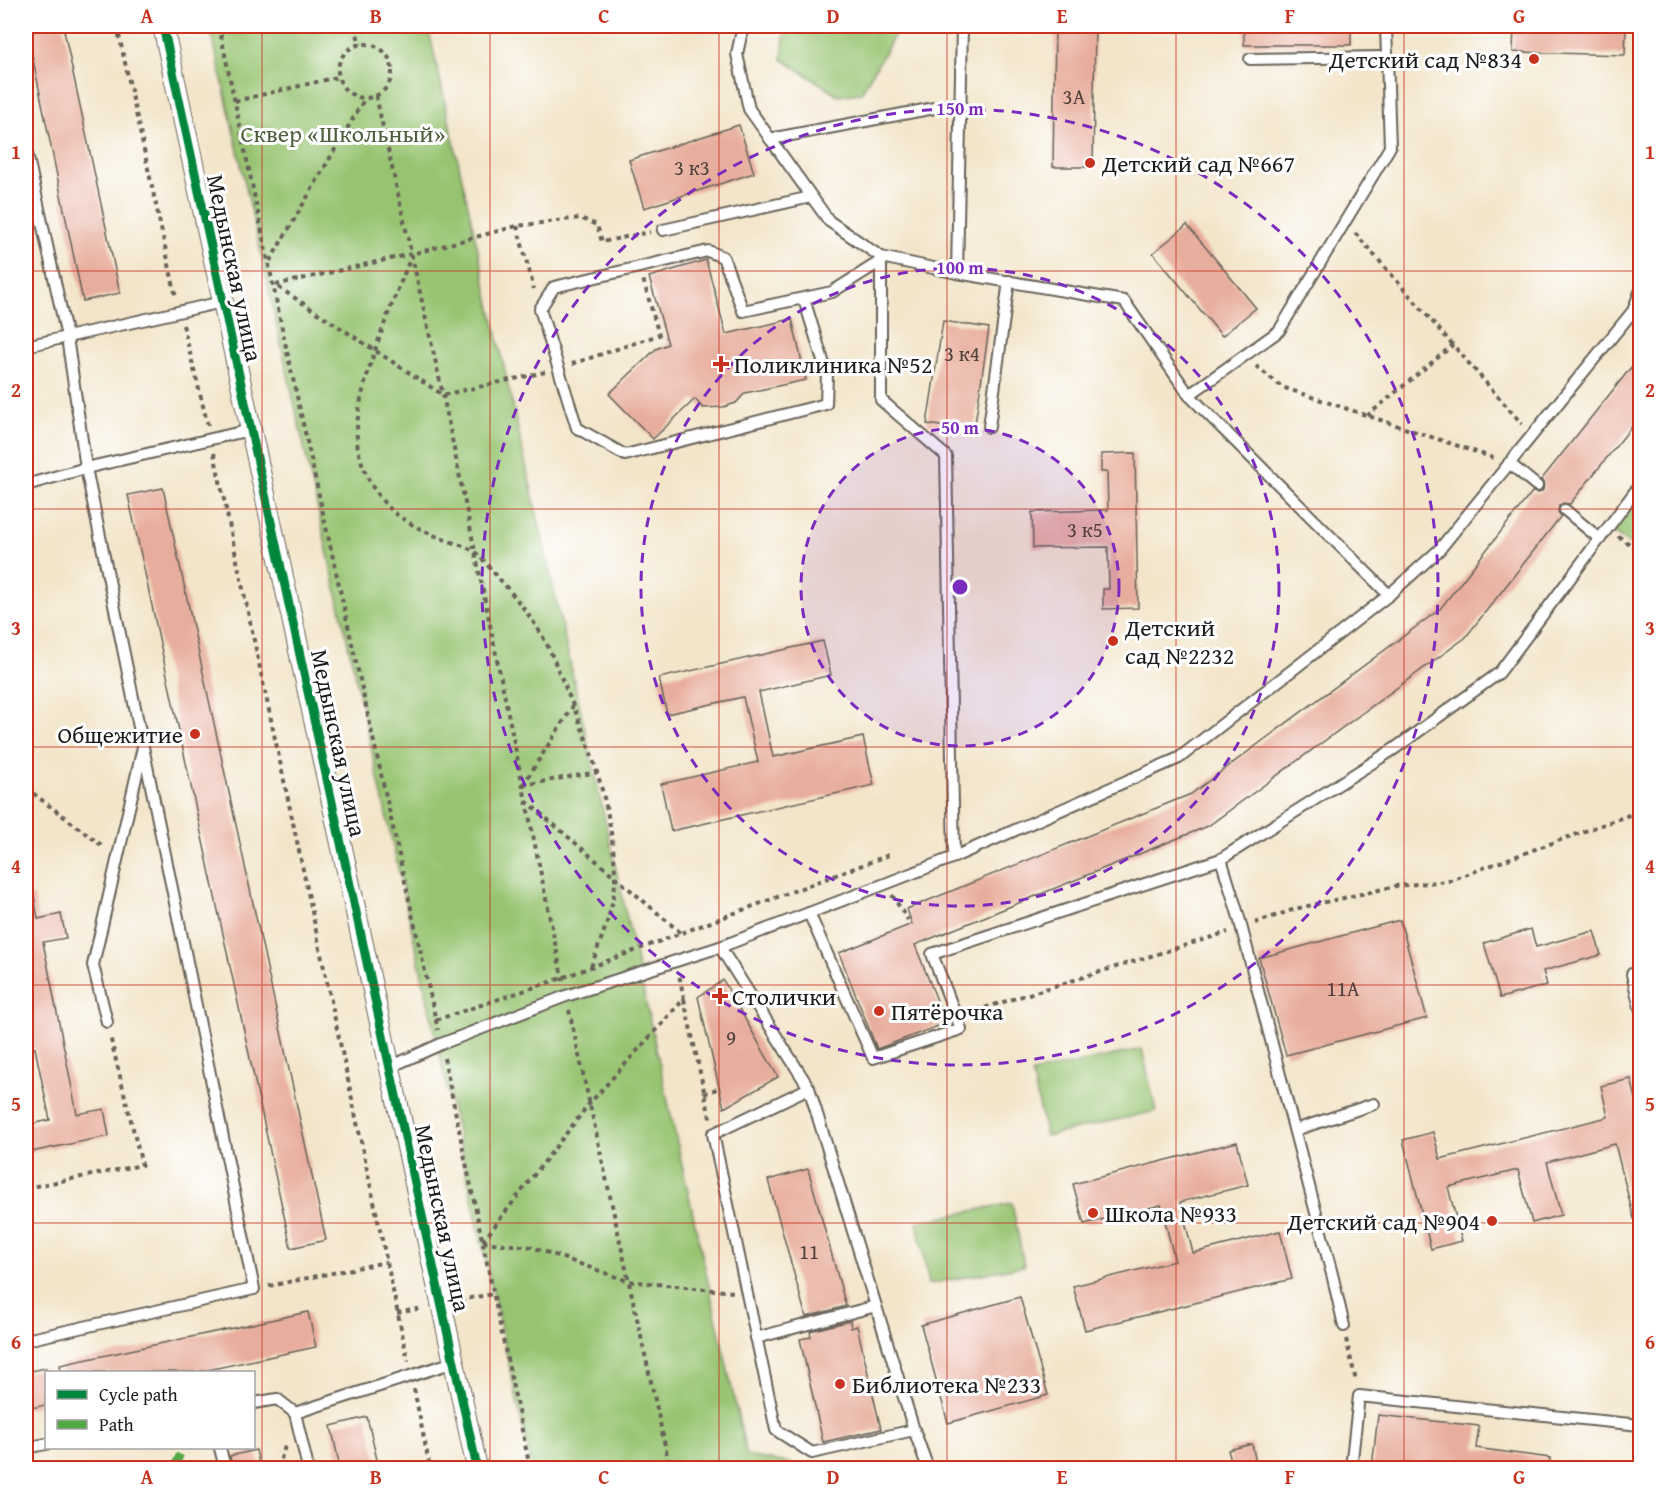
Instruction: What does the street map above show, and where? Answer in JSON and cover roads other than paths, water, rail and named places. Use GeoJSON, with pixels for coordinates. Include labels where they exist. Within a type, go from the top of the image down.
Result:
{"type":"FeatureCollection","features":[{"type":"Feature","properties":{"kind":"street","name":"Медынская улица"},"geometry":{"type":"LineString","coordinates":[[163,26],[477,1468]]}},
{"type":"Feature","properties":{"kind":"lane"},"geometry":{"type":"LineString","coordinates":[[743,26],[736,54],[749,109],[829,221],[881,259],[1124,301],[1189,395],[1389,595]]}},
{"type":"Feature","properties":{"kind":"lane"},"geometry":{"type":"LineString","coordinates":[[957,273],[962,26]]}},
{"type":"Feature","properties":{"kind":"lane"},"geometry":{"type":"LineString","coordinates":[[1189,395],[1279,332],[1390,147],[1386,26]]}},
{"type":"Feature","properties":{"kind":"lane"},"geometry":{"type":"LineString","coordinates":[[1250,59],[1387,57]]}},
{"type":"Feature","properties":{"kind":"lane"},"geometry":{"type":"LineString","coordinates":[[770,139],[961,103]]}},
{"type":"Feature","properties":{"kind":"lane"},"geometry":{"type":"LineString","coordinates":[[26,149],[67,337],[86,468],[254,1289],[26,1340]]}},
{"type":"Feature","properties":{"kind":"lane"},"geometry":{"type":"LineString","coordinates":[[663,230],[812,197]]}},
{"type":"Feature","properties":{"kind":"lane"},"geometry":{"type":"LineString","coordinates":[[804,298],[827,374],[825,404],[625,455],[577,428],[540,309],[554,287],[708,251],[723,257],[743,311],[832,292],[881,259]]}},
{"type":"Feature","properties":{"kind":"lane"},"geometry":{"type":"LineString","coordinates":[[881,259],[881,400],[946,456],[954,857]]}},
{"type":"Feature","properties":{"kind":"lane"},"geometry":{"type":"LineString","coordinates":[[989,427],[1009,282]]}},
{"type":"Feature","properties":{"kind":"lane"},"geometry":{"type":"LineString","coordinates":[[390,1067],[441,1044],[566,996],[720,947],[954,857],[1179,758],[1389,595],[1439,550],[1633,311],[1641,292]]}},
{"type":"Feature","properties":{"kind":"lane"},"geometry":{"type":"LineString","coordinates":[[26,346],[222,302]]}},
{"type":"Feature","properties":{"kind":"lane"},"geometry":{"type":"LineString","coordinates":[[26,485],[86,468],[250,430]]}},
{"type":"Feature","properties":{"kind":"lane"},"geometry":{"type":"LineString","coordinates":[[1509,464],[1537,486]]}},
{"type":"Feature","properties":{"kind":"lane"},"geometry":{"type":"LineString","coordinates":[[809,913],[873,1058],[961,1029],[932,954],[1221,859],[1394,749],[1499,674],[1641,485]]}},
{"type":"Feature","properties":{"kind":"lane"},"geometry":{"type":"LineString","coordinates":[[1565,510],[1600,539]]}},
{"type":"Feature","properties":{"kind":"lane"},"geometry":{"type":"LineString","coordinates":[[107,1022],[93,965],[144,744]]}},
{"type":"Feature","properties":{"kind":"lane"},"geometry":{"type":"LineString","coordinates":[[1221,859],[1242,927],[1344,1326]]}},
{"type":"Feature","properties":{"kind":"lane"},"geometry":{"type":"LineString","coordinates":[[720,947],[809,1088],[914,1430],[928,1468]]}},
{"type":"Feature","properties":{"kind":"lane"},"geometry":{"type":"LineString","coordinates":[[1641,973],[1632,974],[1641,1008]]}},
{"type":"Feature","properties":{"kind":"lane"},"geometry":{"type":"LineString","coordinates":[[809,1088],[713,1134],[776,1430],[812,1453],[914,1430]]}},
{"type":"Feature","properties":{"kind":"lane"},"geometry":{"type":"LineString","coordinates":[[1294,1130],[1374,1104]]}},
{"type":"Feature","properties":{"kind":"lane"},"geometry":{"type":"LineString","coordinates":[[756,1338],[876,1306]]}},
{"type":"Feature","properties":{"kind":"lane"},"geometry":{"type":"LineString","coordinates":[[295,1413],[454,1362]]}},
{"type":"Feature","properties":{"kind":"lane"},"geometry":{"type":"LineString","coordinates":[[1351,1468],[1359,1396],[1641,1425]]}},
{"type":"Feature","properties":{"kind":"lane"},"geometry":{"type":"LineString","coordinates":[[255,1403],[277,1399],[295,1413],[308,1468]]}},
{"type":"Feature","properties":{"kind":"lane"},"geometry":{"type":"LineString","coordinates":[[26,1448],[45,1444]]}},
{"type":"Feature","properties":{"kind":"lane"},"geometry":{"type":"LineString","coordinates":[[220,1449],[225,1468]]}},
{"type":"Feature","properties":{"kind":"place","name":"Детский сад №834"},"geometry":{"type":"Point","coordinates":[1534,59]}},
{"type":"Feature","properties":{"kind":"place","name":"Детский сад №667"},"geometry":{"type":"Point","coordinates":[1090,163]}},
{"type":"Feature","properties":{"kind":"place","name":"Поликлиника №52"},"geometry":{"type":"Point","coordinates":[721,364]}},
{"type":"Feature","properties":{"kind":"place","name":"Детский сад №2232"},"geometry":{"type":"Point","coordinates":[1113,641]}},
{"type":"Feature","properties":{"kind":"place","name":"Общежитие"},"geometry":{"type":"Point","coordinates":[195,734]}},
{"type":"Feature","properties":{"kind":"place","name":"Столички"},"geometry":{"type":"Point","coordinates":[720,996]}},
{"type":"Feature","properties":{"kind":"place","name":"Пятёрочка"},"geometry":{"type":"Point","coordinates":[879,1011]}},
{"type":"Feature","properties":{"kind":"place","name":"Школа №933"},"geometry":{"type":"Point","coordinates":[1093,1213]}},
{"type":"Feature","properties":{"kind":"place","name":"Детский сад №904"},"geometry":{"type":"Point","coordinates":[1492,1221]}},
{"type":"Feature","properties":{"kind":"place","name":"Библиотека №233"},"geometry":{"type":"Point","coordinates":[840,1384]}},
{"type":"Feature","properties":{"kind":"park label","name":"Сквер «Школьный»"},"geometry":{"type":"Point","coordinates":[343,133]}}]}
